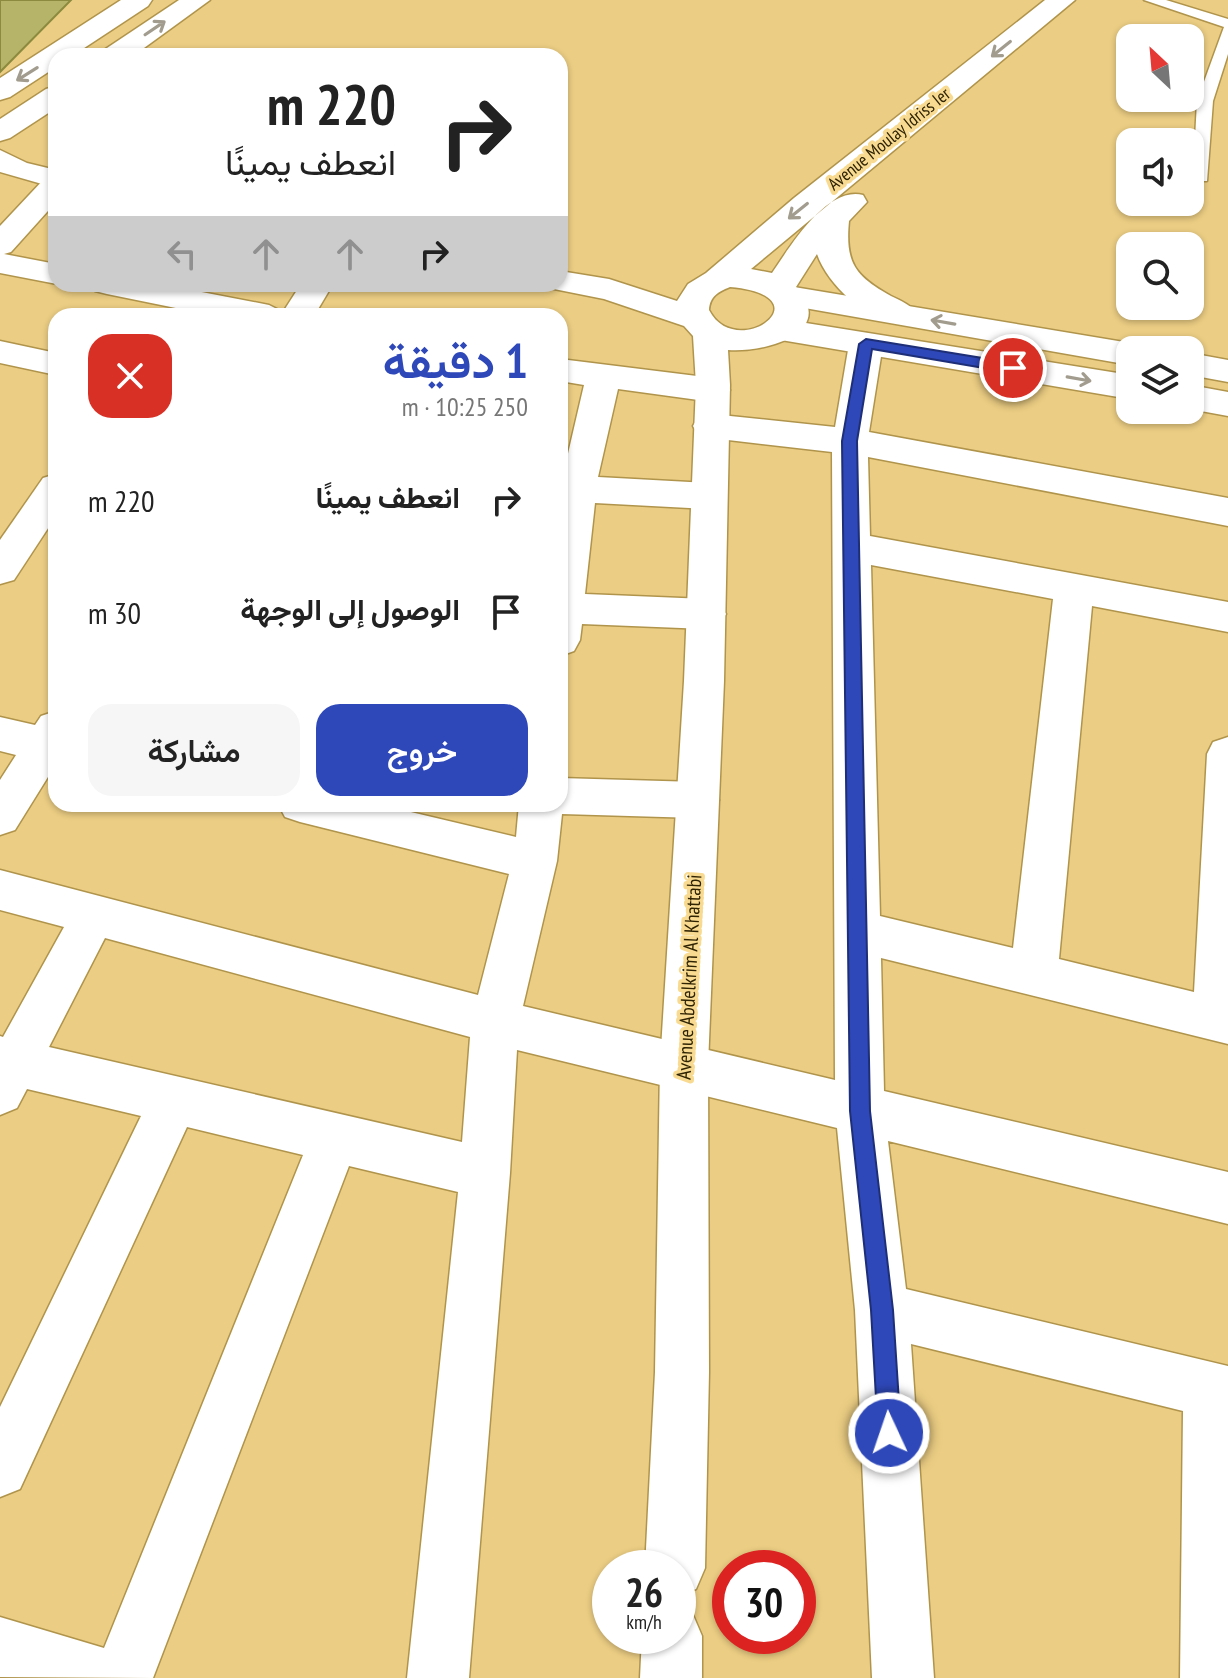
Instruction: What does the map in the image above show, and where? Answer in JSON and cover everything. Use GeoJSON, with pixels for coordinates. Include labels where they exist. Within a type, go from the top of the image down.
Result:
{"type":"FeatureCollection","features":[{"type":"Feature","properties":{"kind":"street"},"geometry":{"type":"LineString","coordinates":[[66,48],[139,0]]}},
{"type":"Feature","properties":{"kind":"street"},"geometry":{"type":"LineString","coordinates":[[126,48],[197,0]]}},
{"type":"Feature","properties":{"kind":"street","name":"Avenue Moulay Idriss Ier"},"geometry":{"type":"LineString","coordinates":[[771,334],[791,320],[793,308],[784,292],[797,257],[834,217],[1075,4]]}},
{"type":"Feature","properties":{"kind":"street","name":"Avenue Moulay Idriss Ier"},"geometry":{"type":"LineString","coordinates":[[706,305],[805,205],[1075,4]]}},
{"type":"Feature","properties":{"kind":"street"},"geometry":{"type":"LineString","coordinates":[[0,91],[48,60]]}},
{"type":"Feature","properties":{"kind":"street"},"geometry":{"type":"LineString","coordinates":[[0,132],[48,100]]}},
{"type":"Feature","properties":{"kind":"street"},"geometry":{"type":"LineString","coordinates":[[5,166],[48,179]]}},
{"type":"Feature","properties":{"kind":"street"},"geometry":{"type":"LineString","coordinates":[[0,245],[48,190]]}},
{"type":"Feature","properties":{"kind":"street"},"geometry":{"type":"LineString","coordinates":[[834,217],[829,242],[838,271],[858,290],[883,329],[850,441],[856,931],[860,1111],[882,1310],[903,1678]]}},
{"type":"Feature","properties":{"kind":"street"},"geometry":{"type":"LineString","coordinates":[[0,263],[48,272]]}},
{"type":"Feature","properties":{"kind":"street"},"geometry":{"type":"LineString","coordinates":[[706,305],[744,276],[883,329],[1116,384]]}},
{"type":"Feature","properties":{"kind":"street"},"geometry":{"type":"LineString","coordinates":[[568,282],[706,305],[743,341],[771,334],[883,329],[1116,353]]}},
{"type":"Feature","properties":{"kind":"street"},"geometry":{"type":"LineString","coordinates":[[148,292],[228,308]]}},
{"type":"Feature","properties":{"kind":"street","name":"Avenue Abdelkrim Al Khattabi"},"geometry":{"type":"LineString","coordinates":[[676,1550],[682,1372],[684,1065],[706,614],[712,400],[706,305]]}},
{"type":"Feature","properties":{"kind":"street"},"geometry":{"type":"LineString","coordinates":[[712,400],[771,334]]}},
{"type":"Feature","properties":{"kind":"street"},"geometry":{"type":"LineString","coordinates":[[0,391],[27,358]]}},
{"type":"Feature","properties":{"kind":"street"},"geometry":{"type":"LineString","coordinates":[[1204,367],[1228,371]]}},
{"type":"Feature","properties":{"kind":"street"},"geometry":{"type":"LineString","coordinates":[[568,371],[604,375],[712,400],[850,441],[1228,512]]}},
{"type":"Feature","properties":{"kind":"street"},"geometry":{"type":"LineString","coordinates":[[568,542],[573,473],[604,375]]}},
{"type":"Feature","properties":{"kind":"street"},"geometry":{"type":"LineString","coordinates":[[1204,400],[1228,404]]}},
{"type":"Feature","properties":{"kind":"street"},"geometry":{"type":"LineString","coordinates":[[573,473],[708,496]]}},
{"type":"Feature","properties":{"kind":"street"},"geometry":{"type":"LineString","coordinates":[[0,570],[48,499]]}},
{"type":"Feature","properties":{"kind":"street"},"geometry":{"type":"LineString","coordinates":[[851,547],[1228,617]]}},
{"type":"Feature","properties":{"kind":"street"},"geometry":{"type":"LineString","coordinates":[[1034,972],[1074,588]]}},
{"type":"Feature","properties":{"kind":"street"},"geometry":{"type":"LineString","coordinates":[[568,624],[706,614]]}},
{"type":"Feature","properties":{"kind":"street"},"geometry":{"type":"LineString","coordinates":[[0,734],[48,739]]}},
{"type":"Feature","properties":{"kind":"street"},"geometry":{"type":"LineString","coordinates":[[0,817],[48,747]]}},
{"type":"Feature","properties":{"kind":"street"},"geometry":{"type":"LineString","coordinates":[[856,931],[1222,1020],[1228,754]]}},
{"type":"Feature","properties":{"kind":"street"},"geometry":{"type":"LineString","coordinates":[[568,796],[697,800]]}},
{"type":"Feature","properties":{"kind":"street"},"geometry":{"type":"LineString","coordinates":[[335,812],[535,861]]}},
{"type":"Feature","properties":{"kind":"street"},"geometry":{"type":"LineString","coordinates":[[438,1678],[485,1173],[495,1022],[535,861],[540,812]]}},
{"type":"Feature","properties":{"kind":"street"},"geometry":{"type":"LineString","coordinates":[[0,890],[495,1022],[1228,1198]]}},
{"type":"Feature","properties":{"kind":"street"},"geometry":{"type":"LineString","coordinates":[[93,917],[5,1071],[174,1100],[485,1173]]}},
{"type":"Feature","properties":{"kind":"street"},"geometry":{"type":"LineString","coordinates":[[0,1469],[174,1100]]}},
{"type":"Feature","properties":{"kind":"street"},"geometry":{"type":"LineString","coordinates":[[122,1678],[335,1138]]}},
{"type":"Feature","properties":{"kind":"street"},"geometry":{"type":"LineString","coordinates":[[882,1310],[1220,1392],[1211,1678]]}},
{"type":"Feature","properties":{"kind":"street"},"geometry":{"type":"LineString","coordinates":[[0,1647],[102,1678]]}},
{"type":"Feature","properties":{"kind":"street"},"geometry":{"type":"LineString","coordinates":[[671,1678],[672,1654]]}},
{"type":"Feature","properties":{"kind":"lane"},"geometry":{"type":"LineString","coordinates":[[1151,0],[1228,24]]}},
{"type":"Feature","properties":{"kind":"lane"},"geometry":{"type":"LineString","coordinates":[[1204,152],[1210,76],[1228,31]]}},
{"type":"Feature","properties":{"kind":"building"},"geometry":{"type":"Polygon","coordinates":[[[0,0],[71,0],[0,72],[0,0]]]}},
{"type":"Feature","properties":{"kind":"route"},"geometry":{"type":"LineString","coordinates":[[889,1433],[882,1310],[860,1111],[850,441],[866,344],[1013,368]]}}]}
